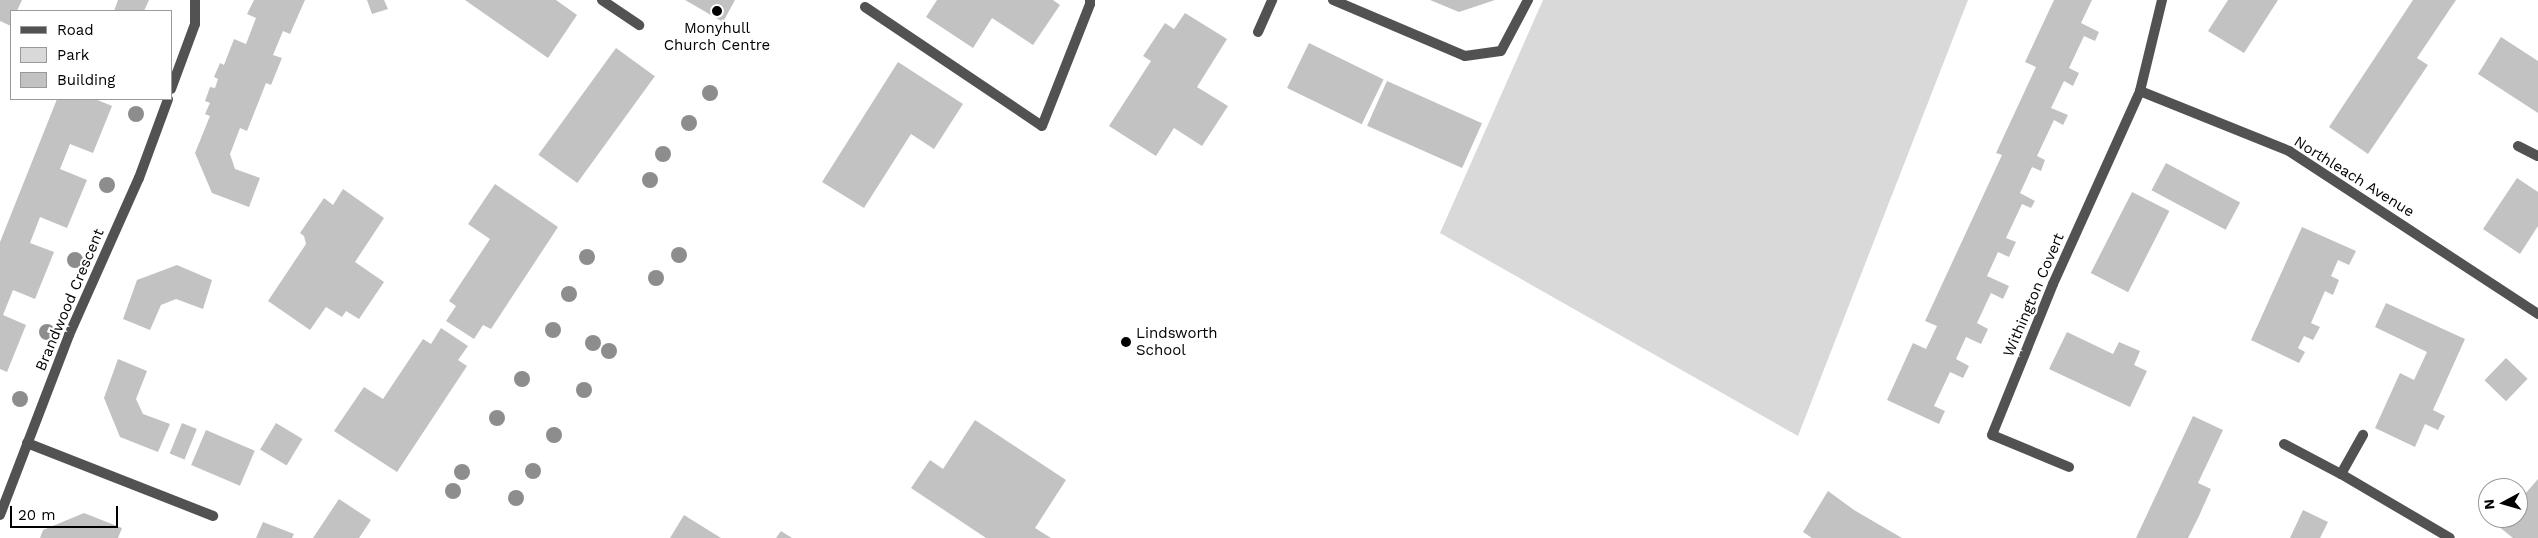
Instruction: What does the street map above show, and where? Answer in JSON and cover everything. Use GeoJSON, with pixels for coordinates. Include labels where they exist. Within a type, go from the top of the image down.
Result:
{"type":"FeatureCollection","features":[{"type":"Feature","properties":{"kind":"street"},"geometry":{"type":"LineString","coordinates":[[172,86],[195,24],[195,0]]}},
{"type":"Feature","properties":{"kind":"street"},"geometry":{"type":"LineString","coordinates":[[602,0],[639,25]]}},
{"type":"Feature","properties":{"kind":"street"},"geometry":{"type":"LineString","coordinates":[[865,7],[1042,126],[1090,0]]}},
{"type":"Feature","properties":{"kind":"street"},"geometry":{"type":"LineString","coordinates":[[1258,32],[1272,0]]}},
{"type":"Feature","properties":{"kind":"street"},"geometry":{"type":"LineString","coordinates":[[1333,0],[1465,56],[1501,51],[1528,0]]}},
{"type":"Feature","properties":{"kind":"street"},"geometry":{"type":"LineString","coordinates":[[2140,91],[2162,0]]}},
{"type":"Feature","properties":{"kind":"street","name":"Northleach Avenue"},"geometry":{"type":"LineString","coordinates":[[2140,91],[2288,152],[2538,314]]}},
{"type":"Feature","properties":{"kind":"street","name":"Withington Covert"},"geometry":{"type":"LineString","coordinates":[[2069,467],[1992,436],[2053,284],[2140,91]]}},
{"type":"Feature","properties":{"kind":"street","name":"Brandwood Crescent"},"geometry":{"type":"LineString","coordinates":[[0,514],[69,335],[139,178],[168,100]]}},
{"type":"Feature","properties":{"kind":"street"},"geometry":{"type":"LineString","coordinates":[[2518,146],[2538,156]]}},
{"type":"Feature","properties":{"kind":"street"},"geometry":{"type":"LineString","coordinates":[[2341,474],[2363,436]]}},
{"type":"Feature","properties":{"kind":"street"},"geometry":{"type":"LineString","coordinates":[[27,443],[213,516]]}},
{"type":"Feature","properties":{"kind":"street"},"geometry":{"type":"LineString","coordinates":[[2284,444],[2341,474],[2450,538]]}},
{"type":"Feature","properties":{"kind":"green space"},"geometry":{"type":"Polygon","coordinates":[[[1543,0],[1968,0],[1798,436],[1440,233],[1543,0]]]}},
{"type":"Feature","properties":{"kind":"building"},"geometry":{"type":"Polygon","coordinates":[[[0,0],[22,0],[17,10],[10,10],[10,26],[0,21],[0,0]]]}},
{"type":"Feature","properties":{"kind":"building"},"geometry":{"type":"Polygon","coordinates":[[[118,0],[149,0],[144,10],[114,10],[118,0]]]}},
{"type":"Feature","properties":{"kind":"building"},"geometry":{"type":"Polygon","coordinates":[[[254,0],[305,0],[290,34],[283,31],[273,55],[282,58],[271,85],[266,83],[247,131],[240,128],[230,154],[235,169],[260,178],[249,207],[212,193],[195,153],[210,116],[205,114],[210,103],[205,101],[210,87],[215,88],[218,79],[214,77],[220,63],[224,65],[234,39],[246,44],[256,18],[247,14],[254,0]]]}},
{"type":"Feature","properties":{"kind":"building"},"geometry":{"type":"Polygon","coordinates":[[[367,0],[384,0],[388,9],[372,14],[367,0]]]}},
{"type":"Feature","properties":{"kind":"building"},"geometry":{"type":"Polygon","coordinates":[[[465,0],[556,0],[577,15],[548,58],[465,0]]]}},
{"type":"Feature","properties":{"kind":"building","name":"Monyhull Church Centre"},"geometry":{"type":"Polygon","coordinates":[[[685,0],[735,0],[723,22],[685,0]]]}},
{"type":"Feature","properties":{"kind":"building"},"geometry":{"type":"Polygon","coordinates":[[[937,0],[1053,0],[1060,5],[1033,45],[992,18],[973,48],[926,17],[937,0]]]}},
{"type":"Feature","properties":{"kind":"building"},"geometry":{"type":"Polygon","coordinates":[[[1430,0],[1495,0],[1459,12],[1430,0]]]}},
{"type":"Feature","properties":{"kind":"building"},"geometry":{"type":"Polygon","coordinates":[[[2054,0],[2092,0],[2081,23],[2099,32],[2095,41],[2084,36],[2069,68],[2079,73],[2073,86],[2064,81],[2051,108],[2068,115],[2063,125],[2054,120],[2037,156],[2045,160],[2041,171],[2032,167],[2020,193],[2035,201],[2031,208],[2022,204],[2006,238],[2016,242],[2009,257],[1998,252],[1987,276],[2009,286],[2003,299],[1991,293],[1977,323],[1988,329],[1981,344],[1966,337],[1956,359],[1969,366],[1963,378],[1950,372],[1934,406],[1945,411],[1939,424],[1887,400],[1913,343],[1926,349],[1937,326],[1925,321],[2002,155],[1996,153],[2036,67],[2025,62],[2054,0]]]}},
{"type":"Feature","properties":{"kind":"building"},"geometry":{"type":"Polygon","coordinates":[[[2228,0],[2278,0],[2244,53],[2208,31],[2228,0]]]}},
{"type":"Feature","properties":{"kind":"building"},"geometry":{"type":"Polygon","coordinates":[[[2413,0],[2456,0],[2417,58],[2428,65],[2368,154],[2329,127],[2413,0]]]}},
{"type":"Feature","properties":{"kind":"building"},"geometry":{"type":"Polygon","coordinates":[[[1185,13],[1227,39],[1197,87],[1228,106],[1202,146],[1174,128],[1156,156],[1109,126],[1151,61],[1143,56],[1165,23],[1174,29],[1185,13]]]}},
{"type":"Feature","properties":{"kind":"building"},"geometry":{"type":"Polygon","coordinates":[[[2501,37],[2538,61],[2538,113],[2478,74],[2501,37]]]}},
{"type":"Feature","properties":{"kind":"building"},"geometry":{"type":"Polygon","coordinates":[[[1309,43],[1384,79],[1362,124],[1287,88],[1309,43]]]}},
{"type":"Feature","properties":{"kind":"building"},"geometry":{"type":"Polygon","coordinates":[[[616,48],[655,76],[577,183],[538,155],[616,48]]]}},
{"type":"Feature","properties":{"kind":"building"},"geometry":{"type":"Polygon","coordinates":[[[898,62],[963,104],[934,149],[911,134],[864,208],[822,182],[898,62]]]}},
{"type":"Feature","properties":{"kind":"building"},"geometry":{"type":"Polygon","coordinates":[[[1387,81],[1482,123],[1462,168],[1367,126],[1387,81]]]}},
{"type":"Feature","properties":{"kind":"building"},"geometry":{"type":"Polygon","coordinates":[[[57,100],[97,100],[112,106],[93,153],[70,144],[60,169],[87,180],[67,228],[40,217],[30,243],[54,252],[35,299],[13,290],[3,315],[26,325],[7,372],[0,369],[0,242],[57,100]]]}},
{"type":"Feature","properties":{"kind":"building"},"geometry":{"type":"Polygon","coordinates":[[[2166,163],[2240,202],[2226,230],[2151,190],[2166,163]]]}},
{"type":"Feature","properties":{"kind":"building"},"geometry":{"type":"Polygon","coordinates":[[[2517,178],[2538,192],[2538,226],[2520,254],[2483,229],[2517,178]]]}},
{"type":"Feature","properties":{"kind":"building"},"geometry":{"type":"Polygon","coordinates":[[[495,184],[558,227],[491,329],[483,325],[474,339],[446,321],[456,306],[449,301],[490,239],[468,224],[495,184]]]}},
{"type":"Feature","properties":{"kind":"building"},"geometry":{"type":"Polygon","coordinates":[[[343,189],[384,218],[355,262],[384,282],[359,319],[346,311],[342,317],[326,307],[310,330],[268,301],[306,244],[304,236],[300,233],[324,198],[333,205],[343,189]]]}},
{"type":"Feature","properties":{"kind":"building"},"geometry":{"type":"Polygon","coordinates":[[[2132,192],[2169,211],[2128,292],[2091,273],[2132,192]]]}},
{"type":"Feature","properties":{"kind":"building"},"geometry":{"type":"Polygon","coordinates":[[[2302,227],[2356,251],[2349,265],[2338,260],[2331,276],[2339,280],[2333,295],[2325,291],[2311,323],[2320,327],[2313,340],[2304,336],[2298,348],[2305,352],[2299,363],[2251,340],[2302,227]]]}},
{"type":"Feature","properties":{"kind":"building"},"geometry":{"type":"Polygon","coordinates":[[[177,265],[212,280],[203,309],[176,299],[161,305],[150,330],[123,319],[137,280],[177,265]]]}},
{"type":"Feature","properties":{"kind":"building"},"geometry":{"type":"Polygon","coordinates":[[[2386,303],[2465,339],[2433,410],[2445,416],[2438,430],[2425,424],[2415,447],[2375,428],[2400,373],[2414,380],[2427,352],[2375,327],[2386,303]]]}},
{"type":"Feature","properties":{"kind":"building"},"geometry":{"type":"Polygon","coordinates":[[[441,328],[468,346],[458,360],[467,366],[397,472],[334,431],[364,387],[383,399],[423,339],[431,344],[441,328]]]}},
{"type":"Feature","properties":{"kind":"building"},"geometry":{"type":"Polygon","coordinates":[[[2067,332],[2113,354],[2119,342],[2140,351],[2134,365],[2147,371],[2130,407],[2049,369],[2067,332]]]}},
{"type":"Feature","properties":{"kind":"building"},"geometry":{"type":"Polygon","coordinates":[[[2506,358],[2528,379],[2506,401],[2484,380],[2506,358]]]}},
{"type":"Feature","properties":{"kind":"building"},"geometry":{"type":"Polygon","coordinates":[[[118,359],[147,371],[136,399],[143,414],[170,424],[158,452],[120,437],[104,398],[118,359]]]}},
{"type":"Feature","properties":{"kind":"building"},"geometry":{"type":"Polygon","coordinates":[[[2193,416],[2223,430],[2198,483],[2211,489],[2199,516],[2188,538],[2136,538],[2193,416]]]}},
{"type":"Feature","properties":{"kind":"building"},"geometry":{"type":"Polygon","coordinates":[[[975,420],[1066,480],[1035,528],[1051,538],[986,538],[911,488],[930,460],[943,469],[975,420]]]}},
{"type":"Feature","properties":{"kind":"building"},"geometry":{"type":"Polygon","coordinates":[[[182,423],[197,429],[184,460],[170,454],[182,423]]]}},
{"type":"Feature","properties":{"kind":"building"},"geometry":{"type":"Polygon","coordinates":[[[276,423],[303,439],[287,466],[260,450],[276,423]]]}},
{"type":"Feature","properties":{"kind":"building"},"geometry":{"type":"Polygon","coordinates":[[[206,430],[255,451],[240,486],[191,465],[206,430]]]}},
{"type":"Feature","properties":{"kind":"building"},"geometry":{"type":"Polygon","coordinates":[[[2538,479],[2538,538],[2513,538],[2500,528],[2528,528],[2528,490],[2538,479]]]}},
{"type":"Feature","properties":{"kind":"building"},"geometry":{"type":"Polygon","coordinates":[[[1828,491],[1854,510],[1902,538],[1812,538],[1803,532],[1828,491]]]}},
{"type":"Feature","properties":{"kind":"building"},"geometry":{"type":"Polygon","coordinates":[[[339,499],[371,520],[359,538],[313,538],[339,499]]]}},
{"type":"Feature","properties":{"kind":"building"},"geometry":{"type":"Polygon","coordinates":[[[2303,510],[2328,522],[2320,538],[2290,538],[2303,510]]]}},
{"type":"Feature","properties":{"kind":"building"},"geometry":{"type":"Polygon","coordinates":[[[84,513],[122,528],[118,538],[40,538],[43,530],[84,513]]]}},
{"type":"Feature","properties":{"kind":"building"},"geometry":{"type":"Polygon","coordinates":[[[684,515],[721,538],[670,538],[684,515]]]}},
{"type":"Feature","properties":{"kind":"building"},"geometry":{"type":"Polygon","coordinates":[[[263,522],[294,534],[292,538],[256,538],[263,522]]]}},
{"type":"Feature","properties":{"kind":"building"},"geometry":{"type":"Polygon","coordinates":[[[781,531],[792,538],[776,538],[781,531]]]}},
{"type":"Feature","properties":{"kind":"place","name":"Monyhull Church Centre"},"geometry":{"type":"Point","coordinates":[717,11]}},
{"type":"Feature","properties":{"kind":"place","name":"Lindsworth School"},"geometry":{"type":"Point","coordinates":[1126,342]}}]}
